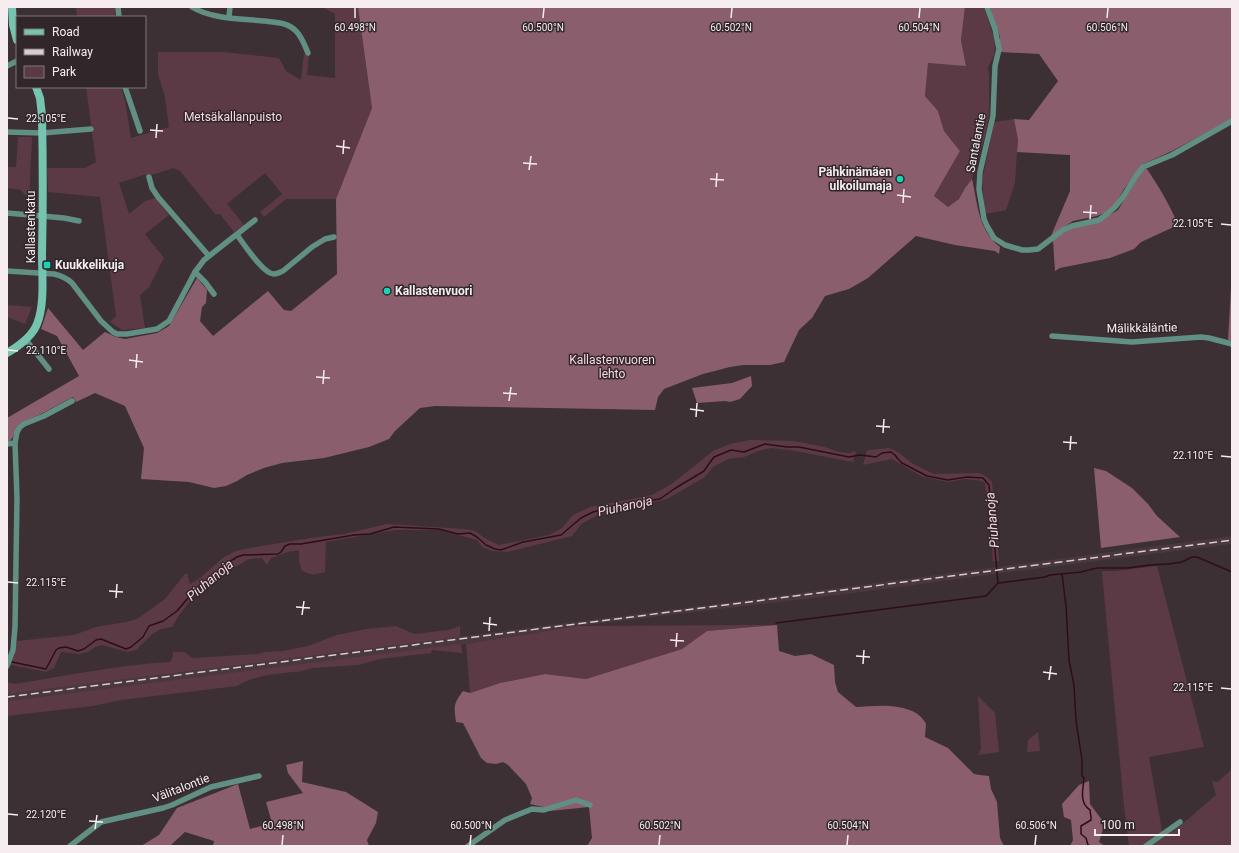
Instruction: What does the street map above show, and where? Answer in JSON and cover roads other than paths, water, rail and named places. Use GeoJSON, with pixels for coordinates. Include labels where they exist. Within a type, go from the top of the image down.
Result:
{"type":"FeatureCollection","features":[{"type":"Feature","properties":{"kind":"street"},"geometry":{"type":"LineString","coordinates":[[12,7],[13,25],[16,36]]}},
{"type":"Feature","properties":{"kind":"street"},"geometry":{"type":"LineString","coordinates":[[192,7],[204,13],[229,18],[285,24],[296,31],[301,37],[308,53]]}},
{"type":"Feature","properties":{"kind":"street"},"geometry":{"type":"LineString","coordinates":[[229,18],[230,7]]}},
{"type":"Feature","properties":{"kind":"street","name":"Santalantie"},"geometry":{"type":"LineString","coordinates":[[987,7],[995,29],[999,49],[995,66],[993,116],[980,172],[979,189],[984,219],[987,226],[994,238],[1005,245],[1022,250],[1038,249],[1063,230],[1072,226],[1098,220],[1108,214],[1115,207],[1143,167],[1172,155],[1232,122]]}},
{"type":"Feature","properties":{"kind":"street"},"geometry":{"type":"LineString","coordinates":[[7,66],[16,62]]}},
{"type":"Feature","properties":{"kind":"street","name":"Kallastenkatu"},"geometry":{"type":"LineString","coordinates":[[7,353],[26,340],[37,324],[41,312],[43,217],[42,133],[41,108],[36,88]]}},
{"type":"Feature","properties":{"kind":"street"},"geometry":{"type":"LineString","coordinates":[[125,88],[140,131]]}},
{"type":"Feature","properties":{"kind":"street"},"geometry":{"type":"LineString","coordinates":[[7,132],[42,133],[91,129]]}},
{"type":"Feature","properties":{"kind":"street"},"geometry":{"type":"LineString","coordinates":[[149,177],[152,188],[158,198],[209,256]]}},
{"type":"Feature","properties":{"kind":"street"},"geometry":{"type":"LineString","coordinates":[[7,213],[79,221]]}},
{"type":"Feature","properties":{"kind":"street"},"geometry":{"type":"LineString","coordinates":[[7,271],[54,274],[67,278],[98,317],[107,327],[117,334],[127,334],[157,329],[169,321],[195,272],[200,266],[209,256],[254,220]]}},
{"type":"Feature","properties":{"kind":"street"},"geometry":{"type":"LineString","coordinates":[[237,235],[262,267],[274,274],[278,274],[283,271],[318,242],[334,237]]}},
{"type":"Feature","properties":{"kind":"street"},"geometry":{"type":"LineString","coordinates":[[195,272],[214,294]]}},
{"type":"Feature","properties":{"kind":"street","name":"Mälikkäläntie"},"geometry":{"type":"LineString","coordinates":[[1052,336],[1132,342],[1201,337],[1232,344]]}},
{"type":"Feature","properties":{"kind":"street"},"geometry":{"type":"LineString","coordinates":[[26,340],[49,369]]}},
{"type":"Feature","properties":{"kind":"street"},"geometry":{"type":"LineString","coordinates":[[7,666],[13,650],[15,627],[15,443],[17,432],[24,424],[44,416],[72,401]]}},
{"type":"Feature","properties":{"kind":"street"},"geometry":{"type":"LineString","coordinates":[[7,444],[15,443]]}},
{"type":"Feature","properties":{"kind":"street","name":"Välitalontie"},"geometry":{"type":"LineString","coordinates":[[70,846],[101,822],[163,808],[211,787],[260,776]]}},
{"type":"Feature","properties":{"kind":"street"},"geometry":{"type":"LineString","coordinates":[[468,846],[505,820],[532,809],[544,810],[576,800],[590,805]]}},
{"type":"Feature","properties":{"kind":"street"},"geometry":{"type":"LineString","coordinates":[[1146,846],[1180,822]]}},
{"type":"Feature","properties":{"kind":"waterway","name":"Piuhanoja"},"geometry":{"type":"LineString","coordinates":[[12,662],[46,669],[56,650],[59,648],[66,647],[78,651],[84,649],[96,640],[101,639],[126,649],[131,647],[143,637],[149,626],[163,621],[177,611],[194,591],[229,562],[243,555],[278,554],[285,546],[290,544],[301,544],[354,535],[370,534],[394,527],[439,529],[458,534],[470,533],[486,545],[501,550],[523,542],[561,535],[581,518],[593,512],[627,504],[660,499],[704,471],[714,457],[731,450],[744,452],[765,444],[799,447],[849,457],[860,455],[876,457],[882,453],[891,452],[902,463],[927,476],[948,480],[967,477],[983,478],[989,485],[998,583],[1081,572],[1097,568],[1128,568],[1168,564],[1182,562],[1192,557],[1197,557],[1232,572]]}},
{"type":"Feature","properties":{"kind":"waterway"},"geometry":{"type":"LineString","coordinates":[[1062,574],[1066,606],[1069,660],[1074,685],[1076,721],[1082,760],[1082,776],[1084,778],[1082,796],[1084,804],[1090,810],[1091,817],[1091,820],[1081,826],[1081,834],[1086,838],[1088,845],[1091,846]]}},
{"type":"Feature","properties":{"kind":"waterway"},"geometry":{"type":"LineString","coordinates":[[776,623],[986,596],[998,583]]}},
{"type":"Feature","properties":{"kind":"railway"},"geometry":{"type":"LineString","coordinates":[[7,697],[1232,540]]}},
{"type":"Feature","properties":{"kind":"place","name":"Pähkinämäen ulkoilumaja"},"geometry":{"type":"Point","coordinates":[900,179]}},
{"type":"Feature","properties":{"kind":"place","name":"Kuukkelikuja"},"geometry":{"type":"Point","coordinates":[47,265]}},
{"type":"Feature","properties":{"kind":"place","name":"Kallastenvuori"},"geometry":{"type":"Point","coordinates":[387,291]}},
{"type":"Feature","properties":{"kind":"park label","name":"Metsäkallanpuisto"},"geometry":{"type":"Point","coordinates":[233,117]}},
{"type":"Feature","properties":{"kind":"park label","name":"Kallastenvuoren lehto"},"geometry":{"type":"Point","coordinates":[612,367]}}]}
